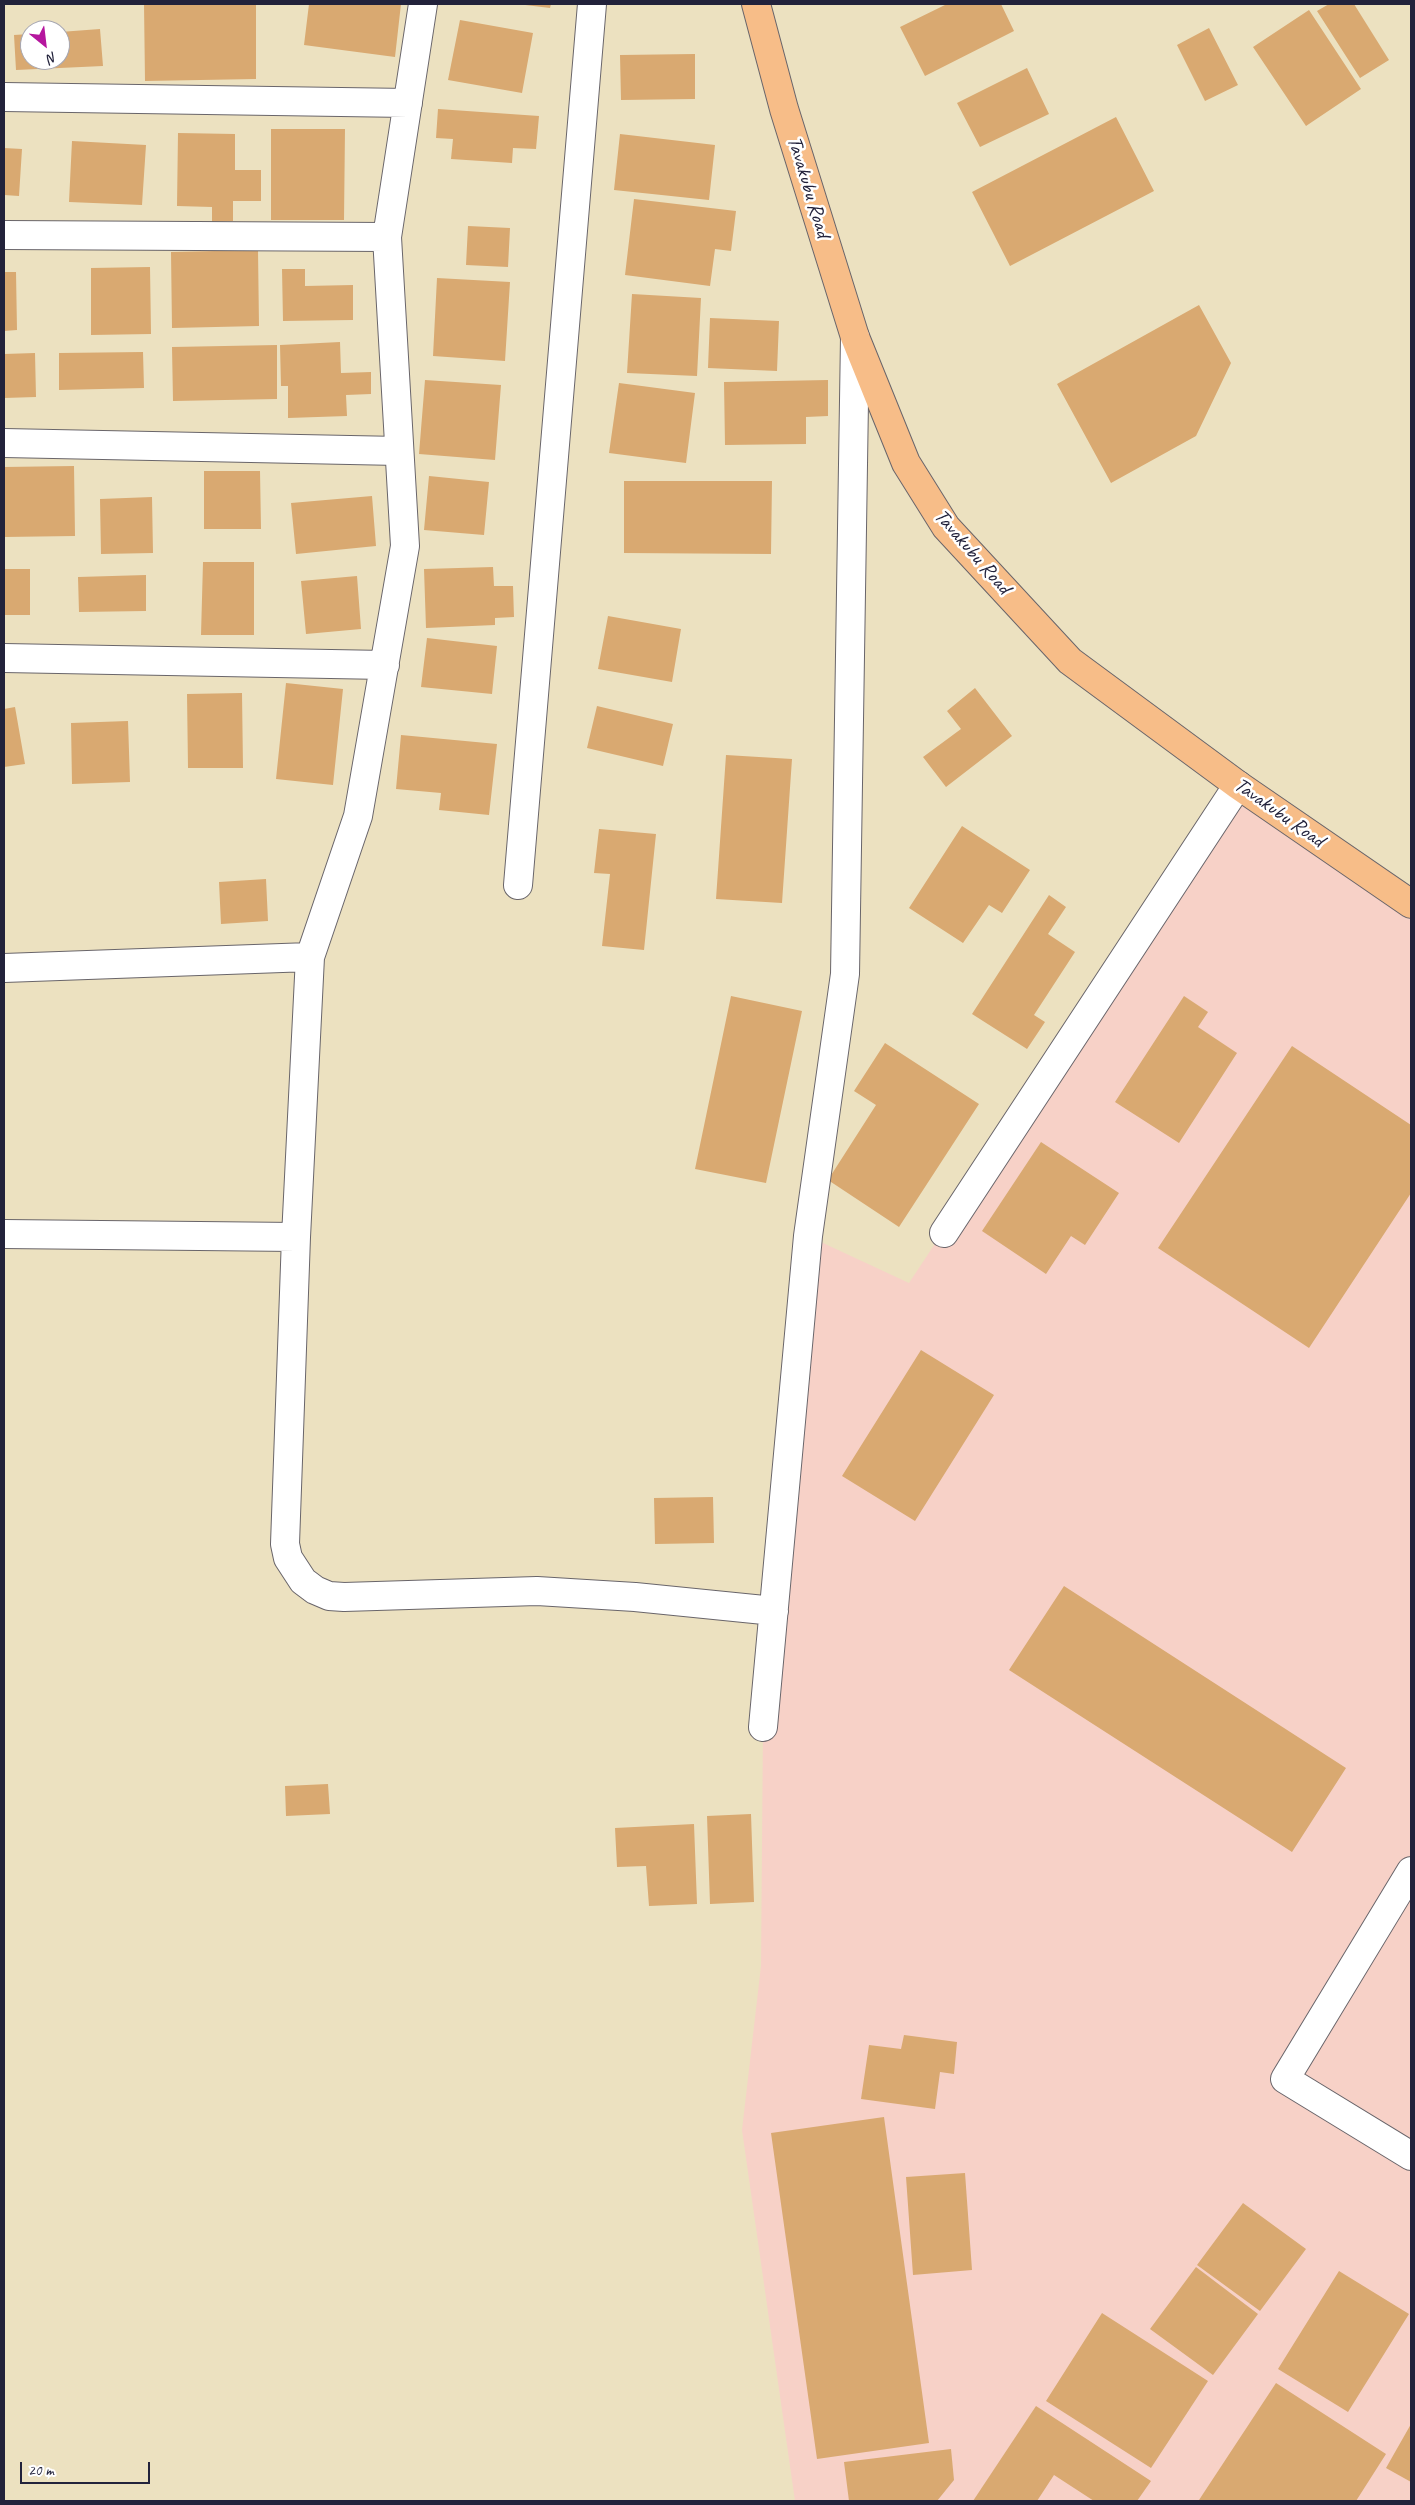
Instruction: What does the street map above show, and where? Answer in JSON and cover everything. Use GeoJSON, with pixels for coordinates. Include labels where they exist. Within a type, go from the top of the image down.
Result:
{"type":"FeatureCollection","features":[{"type":"Feature","properties":{"kind":"main road","name":"Tavakubu Road"},"geometry":{"type":"LineString","coordinates":[[756,4],[784,108],[855,337],[906,463],[946,527],[1070,661],[1238,785],[1411,904]]}},
{"type":"Feature","properties":{"kind":"street"},"geometry":{"type":"LineString","coordinates":[[423,4],[387,237],[405,546],[358,816],[310,957],[296,1237],[285,1544],[288,1558],[294,1570],[303,1581],[315,1590],[329,1596],[537,1591],[635,1597],[774,1611]]}},
{"type":"Feature","properties":{"kind":"street"},"geometry":{"type":"LineString","coordinates":[[518,884],[592,4]]}},
{"type":"Feature","properties":{"kind":"street"},"geometry":{"type":"LineString","coordinates":[[4,97],[408,103]]}},
{"type":"Feature","properties":{"kind":"street"},"geometry":{"type":"LineString","coordinates":[[4,235],[387,237]]}},
{"type":"Feature","properties":{"kind":"street"},"geometry":{"type":"LineString","coordinates":[[764,1727],[808,1236],[845,974],[855,337]]}},
{"type":"Feature","properties":{"kind":"street"},"geometry":{"type":"LineString","coordinates":[[4,443],[399,452]]}},
{"type":"Feature","properties":{"kind":"street"},"geometry":{"type":"LineString","coordinates":[[4,658],[385,665]]}},
{"type":"Feature","properties":{"kind":"street"},"geometry":{"type":"LineString","coordinates":[[944,1233],[1238,785]]}},
{"type":"Feature","properties":{"kind":"street"},"geometry":{"type":"LineString","coordinates":[[4,968],[310,957]]}},
{"type":"Feature","properties":{"kind":"street"},"geometry":{"type":"LineString","coordinates":[[4,1234],[296,1237]]}},
{"type":"Feature","properties":{"kind":"street"},"geometry":{"type":"LineString","coordinates":[[1411,1871],[1285,2079],[1411,2156]]}},
{"type":"Feature","properties":{"kind":"shaded area"},"geometry":{"type":"Polygon","coordinates":[[[1238,785],[1411,904],[1411,2501],[795,2501],[742,2130],[761,1966],[763,1727],[808,1236],[909,1283],[1238,785]]]}},
{"type":"Feature","properties":{"kind":"building"},"geometry":{"type":"Polygon","coordinates":[[[144,4],[256,4],[256,79],[145,81],[144,4]]]}},
{"type":"Feature","properties":{"kind":"building"},"geometry":{"type":"Polygon","coordinates":[[[309,4],[401,4],[395,57],[304,45],[309,4]]]}},
{"type":"Feature","properties":{"kind":"building"},"geometry":{"type":"Polygon","coordinates":[[[517,4],[551,4],[550,8],[517,4]]]}},
{"type":"Feature","properties":{"kind":"building"},"geometry":{"type":"Polygon","coordinates":[[[947,4],[1001,4],[1014,31],[925,76],[900,27],[947,4]]]}},
{"type":"Feature","properties":{"kind":"building"},"geometry":{"type":"Polygon","coordinates":[[[1329,4],[1354,4],[1389,60],[1360,78],[1317,11],[1329,4]]]}},
{"type":"Feature","properties":{"kind":"building"},"geometry":{"type":"Polygon","coordinates":[[[1309,10],[1361,89],[1306,126],[1253,47],[1309,10]]]}},
{"type":"Feature","properties":{"kind":"building"},"geometry":{"type":"Polygon","coordinates":[[[460,20],[533,33],[522,93],[448,80],[460,20]]]}},
{"type":"Feature","properties":{"kind":"building"},"geometry":{"type":"Polygon","coordinates":[[[1209,28],[1238,85],[1205,101],[1177,45],[1209,28]]]}},
{"type":"Feature","properties":{"kind":"building"},"geometry":{"type":"Polygon","coordinates":[[[100,29],[103,66],[70,68],[70,31],[100,29]]]}},
{"type":"Feature","properties":{"kind":"building"},"geometry":{"type":"Polygon","coordinates":[[[14,35],[20,35],[20,70],[16,70],[14,35]]]}},
{"type":"Feature","properties":{"kind":"building"},"geometry":{"type":"Polygon","coordinates":[[[695,54],[695,99],[621,100],[620,55],[695,54]]]}},
{"type":"Feature","properties":{"kind":"building"},"geometry":{"type":"Polygon","coordinates":[[[1027,68],[1049,114],[980,147],[957,103],[1027,68]]]}},
{"type":"Feature","properties":{"kind":"building"},"geometry":{"type":"Polygon","coordinates":[[[438,109],[539,116],[536,149],[513,148],[512,163],[451,159],[453,139],[436,138],[438,109]]]}},
{"type":"Feature","properties":{"kind":"building"},"geometry":{"type":"Polygon","coordinates":[[[1116,117],[1154,191],[1010,266],[972,192],[1116,117]]]}},
{"type":"Feature","properties":{"kind":"building"},"geometry":{"type":"Polygon","coordinates":[[[271,129],[345,129],[344,220],[271,220],[271,129]]]}},
{"type":"Feature","properties":{"kind":"building"},"geometry":{"type":"Polygon","coordinates":[[[178,133],[235,134],[235,170],[261,170],[261,201],[233,201],[233,221],[212,222],[212,207],[177,206],[178,133]]]}},
{"type":"Feature","properties":{"kind":"building"},"geometry":{"type":"Polygon","coordinates":[[[620,134],[715,145],[709,200],[614,190],[620,134]]]}},
{"type":"Feature","properties":{"kind":"building"},"geometry":{"type":"Polygon","coordinates":[[[72,141],[146,145],[142,205],[69,202],[72,141]]]}},
{"type":"Feature","properties":{"kind":"building"},"geometry":{"type":"Polygon","coordinates":[[[4,148],[22,149],[19,196],[4,195],[4,148]]]}},
{"type":"Feature","properties":{"kind":"building"},"geometry":{"type":"Polygon","coordinates":[[[634,199],[736,211],[731,251],[715,249],[710,286],[625,275],[634,199]]]}},
{"type":"Feature","properties":{"kind":"building"},"geometry":{"type":"Polygon","coordinates":[[[468,226],[510,228],[508,267],[466,265],[468,226]]]}},
{"type":"Feature","properties":{"kind":"building"},"geometry":{"type":"Polygon","coordinates":[[[258,250],[259,326],[172,328],[171,252],[258,250]]]}},
{"type":"Feature","properties":{"kind":"building"},"geometry":{"type":"Polygon","coordinates":[[[150,267],[151,334],[91,335],[91,268],[150,267]]]}},
{"type":"Feature","properties":{"kind":"building"},"geometry":{"type":"Polygon","coordinates":[[[282,269],[305,269],[305,286],[353,285],[353,320],[283,321],[282,269]]]}},
{"type":"Feature","properties":{"kind":"building"},"geometry":{"type":"Polygon","coordinates":[[[4,272],[16,272],[17,330],[4,331],[4,272]]]}},
{"type":"Feature","properties":{"kind":"building"},"geometry":{"type":"Polygon","coordinates":[[[437,278],[510,282],[505,361],[433,356],[437,278]]]}},
{"type":"Feature","properties":{"kind":"building"},"geometry":{"type":"Polygon","coordinates":[[[632,294],[701,298],[697,376],[627,373],[632,294]]]}},
{"type":"Feature","properties":{"kind":"building"},"geometry":{"type":"Polygon","coordinates":[[[1199,305],[1231,363],[1196,436],[1111,483],[1057,384],[1199,305]]]}},
{"type":"Feature","properties":{"kind":"building"},"geometry":{"type":"Polygon","coordinates":[[[710,318],[779,321],[777,371],[708,368],[710,318]]]}},
{"type":"Feature","properties":{"kind":"building"},"geometry":{"type":"Polygon","coordinates":[[[340,342],[341,373],[371,372],[371,394],[346,395],[347,416],[288,418],[288,386],[281,386],[280,345],[340,342]]]}},
{"type":"Feature","properties":{"kind":"building"},"geometry":{"type":"Polygon","coordinates":[[[277,345],[277,399],[173,401],[172,347],[277,345]]]}},
{"type":"Feature","properties":{"kind":"building"},"geometry":{"type":"Polygon","coordinates":[[[143,352],[144,388],[59,390],[59,353],[143,352]]]}},
{"type":"Feature","properties":{"kind":"building"},"geometry":{"type":"Polygon","coordinates":[[[35,353],[36,397],[4,398],[4,354],[35,353]]]}},
{"type":"Feature","properties":{"kind":"building"},"geometry":{"type":"Polygon","coordinates":[[[425,380],[501,385],[495,460],[419,454],[425,380]]]}},
{"type":"Feature","properties":{"kind":"building"},"geometry":{"type":"Polygon","coordinates":[[[828,380],[828,416],[806,417],[806,444],[725,445],[724,382],[828,380]]]}},
{"type":"Feature","properties":{"kind":"building"},"geometry":{"type":"Polygon","coordinates":[[[619,383],[695,393],[686,463],[609,453],[619,383]]]}},
{"type":"Feature","properties":{"kind":"building"},"geometry":{"type":"Polygon","coordinates":[[[74,466],[75,536],[4,537],[4,467],[74,466]]]}},
{"type":"Feature","properties":{"kind":"building"},"geometry":{"type":"Polygon","coordinates":[[[204,471],[260,471],[261,529],[204,529],[204,471]]]}},
{"type":"Feature","properties":{"kind":"building"},"geometry":{"type":"Polygon","coordinates":[[[429,476],[489,482],[484,535],[424,530],[429,476]]]}},
{"type":"Feature","properties":{"kind":"building"},"geometry":{"type":"Polygon","coordinates":[[[624,481],[772,481],[771,554],[624,553],[624,481]]]}},
{"type":"Feature","properties":{"kind":"building"},"geometry":{"type":"Polygon","coordinates":[[[372,496],[376,546],[296,554],[291,503],[372,496]]]}},
{"type":"Feature","properties":{"kind":"building"},"geometry":{"type":"Polygon","coordinates":[[[152,497],[153,553],[101,554],[100,499],[152,497]]]}},
{"type":"Feature","properties":{"kind":"building"},"geometry":{"type":"Polygon","coordinates":[[[203,562],[254,562],[254,635],[201,635],[203,562]]]}},
{"type":"Feature","properties":{"kind":"building"},"geometry":{"type":"Polygon","coordinates":[[[493,567],[494,586],[513,586],[514,617],[495,618],[495,625],[426,628],[424,569],[493,567]]]}},
{"type":"Feature","properties":{"kind":"building"},"geometry":{"type":"Polygon","coordinates":[[[4,569],[30,569],[30,615],[4,615],[4,569]]]}},
{"type":"Feature","properties":{"kind":"building"},"geometry":{"type":"Polygon","coordinates":[[[146,575],[146,611],[79,612],[78,577],[146,575]]]}},
{"type":"Feature","properties":{"kind":"building"},"geometry":{"type":"Polygon","coordinates":[[[357,576],[361,629],[306,634],[301,581],[357,576]]]}},
{"type":"Feature","properties":{"kind":"building"},"geometry":{"type":"Polygon","coordinates":[[[608,616],[681,629],[672,682],[598,669],[608,616]]]}},
{"type":"Feature","properties":{"kind":"building"},"geometry":{"type":"Polygon","coordinates":[[[427,638],[497,646],[492,694],[421,687],[427,638]]]}},
{"type":"Feature","properties":{"kind":"building"},"geometry":{"type":"Polygon","coordinates":[[[286,683],[343,689],[333,785],[276,779],[286,683]]]}},
{"type":"Feature","properties":{"kind":"building"},"geometry":{"type":"Polygon","coordinates":[[[975,688],[1012,736],[946,787],[923,757],[961,729],[947,711],[975,688]]]}},
{"type":"Feature","properties":{"kind":"building"},"geometry":{"type":"Polygon","coordinates":[[[242,693],[243,768],[188,768],[187,694],[242,693]]]}},
{"type":"Feature","properties":{"kind":"building"},"geometry":{"type":"Polygon","coordinates":[[[597,706],[673,724],[663,766],[587,748],[597,706]]]}},
{"type":"Feature","properties":{"kind":"building"},"geometry":{"type":"Polygon","coordinates":[[[15,707],[25,764],[4,767],[4,709],[15,707]]]}},
{"type":"Feature","properties":{"kind":"building"},"geometry":{"type":"Polygon","coordinates":[[[128,721],[130,782],[72,784],[71,723],[128,721]]]}},
{"type":"Feature","properties":{"kind":"building"},"geometry":{"type":"Polygon","coordinates":[[[401,735],[497,744],[489,815],[439,810],[441,793],[396,789],[401,735]]]}},
{"type":"Feature","properties":{"kind":"building"},"geometry":{"type":"Polygon","coordinates":[[[726,755],[792,759],[782,903],[716,899],[726,755]]]}},
{"type":"Feature","properties":{"kind":"building"},"geometry":{"type":"Polygon","coordinates":[[[962,826],[1030,870],[1002,913],[989,905],[963,943],[909,908],[962,826]]]}},
{"type":"Feature","properties":{"kind":"building"},"geometry":{"type":"Polygon","coordinates":[[[599,829],[656,834],[644,950],[602,946],[610,874],[594,873],[599,829]]]}},
{"type":"Feature","properties":{"kind":"building"},"geometry":{"type":"Polygon","coordinates":[[[266,879],[268,921],[221,924],[219,882],[266,879]]]}},
{"type":"Feature","properties":{"kind":"building"},"geometry":{"type":"Polygon","coordinates":[[[1049,895],[1066,907],[1048,934],[1075,952],[1034,1015],[1045,1022],[1027,1049],[972,1014],[1049,895]]]}},
{"type":"Feature","properties":{"kind":"building"},"geometry":{"type":"Polygon","coordinates":[[[731,996],[802,1011],[766,1183],[695,1169],[731,996]]]}},
{"type":"Feature","properties":{"kind":"building"},"geometry":{"type":"Polygon","coordinates":[[[1184,996],[1208,1012],[1198,1027],[1237,1053],[1179,1143],[1115,1102],[1184,996]]]}},
{"type":"Feature","properties":{"kind":"building"},"geometry":{"type":"Polygon","coordinates":[[[885,1043],[979,1104],[899,1227],[828,1180],[876,1105],[854,1091],[885,1043]]]}},
{"type":"Feature","properties":{"kind":"building"},"geometry":{"type":"Polygon","coordinates":[[[1292,1046],[1411,1125],[1411,1193],[1309,1348],[1158,1248],[1292,1046]]]}},
{"type":"Feature","properties":{"kind":"building"},"geometry":{"type":"Polygon","coordinates":[[[1041,1142],[1119,1193],[1085,1245],[1071,1236],[1046,1274],[982,1231],[1041,1142]]]}},
{"type":"Feature","properties":{"kind":"building"},"geometry":{"type":"Polygon","coordinates":[[[921,1350],[994,1395],[915,1521],[842,1476],[921,1350]]]}},
{"type":"Feature","properties":{"kind":"building"},"geometry":{"type":"Polygon","coordinates":[[[713,1497],[714,1543],[655,1544],[654,1498],[713,1497]]]}},
{"type":"Feature","properties":{"kind":"building"},"geometry":{"type":"Polygon","coordinates":[[[1064,1586],[1346,1768],[1292,1852],[1009,1670],[1064,1586]]]}},
{"type":"Feature","properties":{"kind":"building"},"geometry":{"type":"Polygon","coordinates":[[[328,1784],[330,1814],[286,1816],[285,1786],[328,1784]]]}},
{"type":"Feature","properties":{"kind":"building"},"geometry":{"type":"Polygon","coordinates":[[[751,1814],[754,1902],[710,1904],[707,1816],[751,1814]]]}},
{"type":"Feature","properties":{"kind":"building"},"geometry":{"type":"Polygon","coordinates":[[[694,1824],[697,1904],[649,1906],[646,1866],[617,1867],[615,1828],[694,1824]]]}},
{"type":"Feature","properties":{"kind":"building"},"geometry":{"type":"Polygon","coordinates":[[[904,2035],[957,2042],[954,2074],[940,2072],[935,2109],[861,2099],[869,2045],[901,2049],[904,2035]]]}},
{"type":"Feature","properties":{"kind":"building"},"geometry":{"type":"Polygon","coordinates":[[[884,2117],[929,2443],[817,2459],[771,2133],[884,2117]]]}},
{"type":"Feature","properties":{"kind":"building"},"geometry":{"type":"Polygon","coordinates":[[[965,2173],[972,2270],[913,2275],[906,2177],[965,2173]]]}},
{"type":"Feature","properties":{"kind":"building"},"geometry":{"type":"Polygon","coordinates":[[[1243,2203],[1306,2249],[1260,2311],[1197,2265],[1243,2203]]]}},
{"type":"Feature","properties":{"kind":"building"},"geometry":{"type":"Polygon","coordinates":[[[1196,2267],[1258,2314],[1213,2375],[1150,2329],[1196,2267]]]}},
{"type":"Feature","properties":{"kind":"building"},"geometry":{"type":"Polygon","coordinates":[[[1339,2271],[1409,2314],[1348,2412],[1278,2369],[1339,2271]]]}},
{"type":"Feature","properties":{"kind":"building"},"geometry":{"type":"Polygon","coordinates":[[[1102,2313],[1208,2381],[1151,2468],[1046,2401],[1102,2313]]]}},
{"type":"Feature","properties":{"kind":"building"},"geometry":{"type":"Polygon","coordinates":[[[1276,2383],[1386,2454],[1356,2501],[1199,2500],[1276,2383]]]}},
{"type":"Feature","properties":{"kind":"building"},"geometry":{"type":"Polygon","coordinates":[[[1036,2406],[1151,2481],[1137,2501],[1094,2501],[1054,2475],[1037,2501],[973,2501],[1036,2406]]]}},
{"type":"Feature","properties":{"kind":"building"},"geometry":{"type":"Polygon","coordinates":[[[1411,2424],[1411,2482],[1386,2468],[1411,2424]]]}},
{"type":"Feature","properties":{"kind":"building"},"geometry":{"type":"Polygon","coordinates":[[[951,2449],[954,2480],[937,2501],[849,2501],[844,2462],[951,2449]]]}}]}
